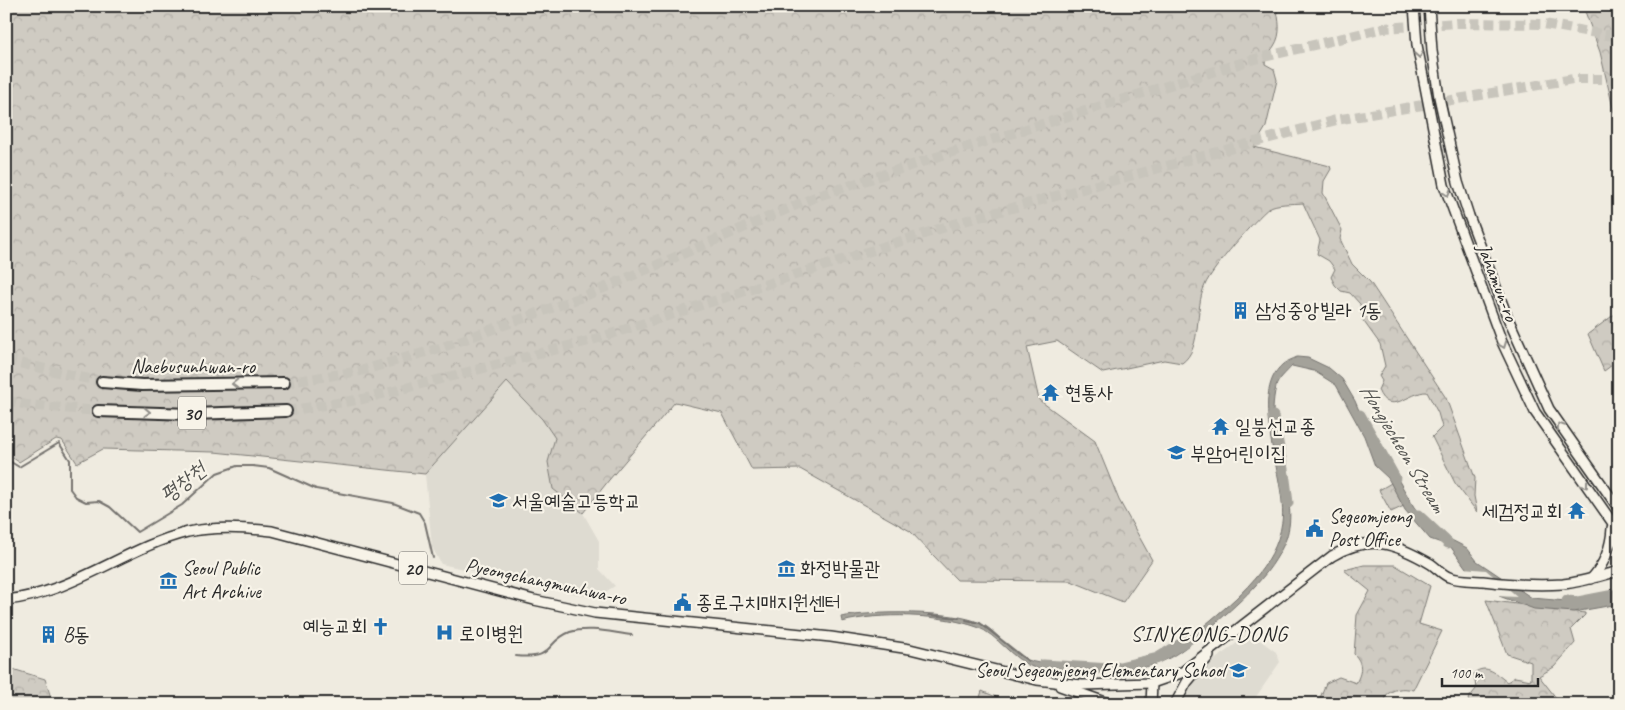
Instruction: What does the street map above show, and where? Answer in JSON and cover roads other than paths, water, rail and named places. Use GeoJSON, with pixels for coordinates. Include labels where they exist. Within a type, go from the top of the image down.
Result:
{"type":"FeatureCollection","features":[{"type":"Feature","properties":{"kind":"highway","name":"Naebusunhwan-ro"},"geometry":{"type":"LineString","coordinates":[[102,382],[142,385],[284,383]]}},
{"type":"Feature","properties":{"kind":"highway","name":"30"},"geometry":{"type":"LineString","coordinates":[[98,411],[191,414],[286,411]]}},
{"type":"Feature","properties":{"kind":"main road","name":"Jahamun-ro"},"geometry":{"type":"LineString","coordinates":[[1414,6],[1417,45],[1444,185],[1502,342],[1536,412],[1612,522],[1619,544]]}},
{"type":"Feature","properties":{"kind":"main road","name":"Jahamun-ro"},"geometry":{"type":"LineString","coordinates":[[1429,6],[1432,51],[1440,97],[1458,182],[1469,216],[1507,316],[1549,409],[1619,509]]}},
{"type":"Feature","properties":{"kind":"main road"},"geometry":{"type":"LineString","coordinates":[[1607,493],[1619,504]]}},
{"type":"Feature","properties":{"kind":"main road"},"geometry":{"type":"LineString","coordinates":[[1590,579],[1600,568],[1607,556],[1612,522]]}},
{"type":"Feature","properties":{"kind":"main road","name":"Pyeongchangmunhwa-ro"},"geometry":{"type":"LineString","coordinates":[[6,600],[52,591],[151,545],[180,535],[205,530],[244,528],[272,531],[534,600],[595,613],[832,637],[910,649],[1040,680],[1098,685],[1152,683],[1181,673],[1220,642]]}},
{"type":"Feature","properties":{"kind":"main road"},"geometry":{"type":"LineString","coordinates":[[1174,704],[1187,682],[1220,642],[1332,556],[1357,545],[1377,543],[1395,545],[1449,577],[1468,580],[1501,583],[1562,584],[1619,571]]}},
{"type":"Feature","properties":{"kind":"main road"},"geometry":{"type":"LineString","coordinates":[[1040,680],[1111,704]]}},
{"type":"Feature","properties":{"kind":"main road"},"geometry":{"type":"LineString","coordinates":[[1151,704],[1152,683]]}},
{"type":"Feature","properties":{"kind":"waterway","name":"Hongjecheon Stream"},"geometry":{"type":"LineString","coordinates":[[1360,415],[1395,478]]}},
{"type":"Feature","properties":{"kind":"waterway","name":"Hongjecheon Stream"},"geometry":{"type":"LineString","coordinates":[[1273,416],[1288,503]]}},
{"type":"Feature","properties":{"kind":"waterway","name":"평창천"},"geometry":{"type":"LineString","coordinates":[[6,459],[19,467],[59,443],[70,460],[70,489],[76,497],[86,502],[99,501],[110,507],[137,532],[182,505],[217,473],[237,466],[269,468],[316,489],[393,503],[419,513],[425,523],[433,558]]}},
{"type":"Feature","properties":{"kind":"waterway","name":"Hongjecheon Stream"},"geometry":{"type":"LineString","coordinates":[[1418,515],[1448,543]]}},
{"type":"Feature","properties":{"kind":"waterway","name":"Hongjecheon Stream"},"geometry":{"type":"LineString","coordinates":[[1567,601],[1578,602],[1619,594]]}},
{"type":"Feature","properties":{"kind":"waterway"},"geometry":{"type":"LineString","coordinates":[[929,615],[959,618]]}},
{"type":"Feature","properties":{"kind":"waterway"},"geometry":{"type":"LineString","coordinates":[[966,620],[980,623],[1028,661]]}},
{"type":"Feature","properties":{"kind":"waterway"},"geometry":{"type":"LineString","coordinates":[[516,656],[529,657],[544,653],[562,636],[577,630],[632,635]]}},
{"type":"Feature","properties":{"kind":"waterway","name":"Hongjecheon Stream"},"geometry":{"type":"LineString","coordinates":[[1043,665],[1111,669],[1158,658],[1190,638]]}},
{"type":"Feature","properties":{"kind":"tunnel"},"geometry":{"type":"LineString","coordinates":[[284,383],[360,371],[440,348],[585,296],[815,197],[958,150],[1251,60],[1384,28],[1457,23],[1544,24],[1619,37]]}},
{"type":"Feature","properties":{"kind":"tunnel"},"geometry":{"type":"LineString","coordinates":[[286,411],[363,399],[592,340],[964,221],[1336,120],[1573,79],[1619,79]]}},
{"type":"Feature","properties":{"kind":"tunnel"},"geometry":{"type":"LineString","coordinates":[[6,360],[102,382]]}},
{"type":"Feature","properties":{"kind":"tunnel"},"geometry":{"type":"LineString","coordinates":[[6,400],[27,405],[98,411]]}},
{"type":"Feature","properties":{"kind":"place","name":"삼성중앙빌라 1동"},"geometry":{"type":"Point","coordinates":[1241,310]}},
{"type":"Feature","properties":{"kind":"place","name":"현통사"},"geometry":{"type":"Point","coordinates":[1051,392]}},
{"type":"Feature","properties":{"kind":"place","name":"일붕선교종"},"geometry":{"type":"Point","coordinates":[1221,426]}},
{"type":"Feature","properties":{"kind":"place","name":"부암어린이집"},"geometry":{"type":"Point","coordinates":[1176,453]}},
{"type":"Feature","properties":{"kind":"place","name":"서울예술고등학교"},"geometry":{"type":"Point","coordinates":[498,501]}},
{"type":"Feature","properties":{"kind":"place","name":"세검정교회"},"geometry":{"type":"Point","coordinates":[1576,511]}},
{"type":"Feature","properties":{"kind":"place","name":"Segeomjeong Post Office"},"geometry":{"type":"Point","coordinates":[1315,528]}},
{"type":"Feature","properties":{"kind":"place","name":"화정박물관"},"geometry":{"type":"Point","coordinates":[786,568]}},
{"type":"Feature","properties":{"kind":"place","name":"Seoul Public Art Archive"},"geometry":{"type":"Point","coordinates":[168,580]}},
{"type":"Feature","properties":{"kind":"place","name":"종로구치매지원센터"},"geometry":{"type":"Point","coordinates":[682,602]}},
{"type":"Feature","properties":{"kind":"place","name":"예능교회"},"geometry":{"type":"Point","coordinates":[381,626]}},
{"type":"Feature","properties":{"kind":"place","name":"로이병원"},"geometry":{"type":"Point","coordinates":[445,633]}},
{"type":"Feature","properties":{"kind":"place","name":"B동"},"geometry":{"type":"Point","coordinates":[49,634]}},
{"type":"Feature","properties":{"kind":"place","name":"Seoul Segeomjeong Elementary School"},"geometry":{"type":"Point","coordinates":[1239,670]}},
{"type":"Feature","properties":{"kind":"district","name":"SINYEONG-DONG"},"geometry":{"type":"Point","coordinates":[1209,633]}}]}
